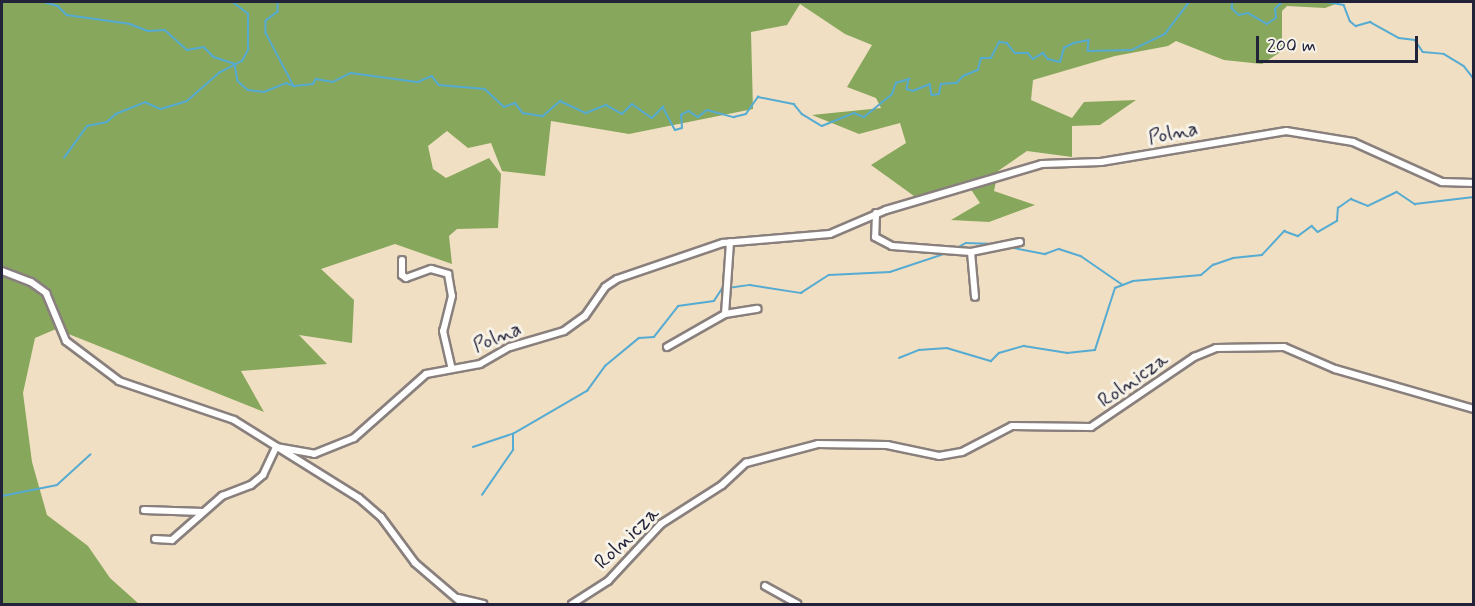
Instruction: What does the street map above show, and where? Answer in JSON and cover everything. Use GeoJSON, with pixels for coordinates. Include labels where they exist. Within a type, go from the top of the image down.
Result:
{"type":"FeatureCollection","features":[{"type":"Feature","properties":{"kind":"street","name":"Polna"},"geometry":{"type":"LineString","coordinates":[[276,447],[314,453],[343,444],[370,428],[416,381],[451,367],[480,363],[510,347],[564,331],[585,316],[605,287],[617,279],[730,242],[830,234],[876,213],[1042,164],[1124,159],[1279,130],[1353,142],[1381,151],[1442,182],[1473,183]]}},
{"type":"Feature","properties":{"kind":"street"},"geometry":{"type":"LineString","coordinates":[[876,213],[875,237],[884,244],[971,252],[1020,242]]}},
{"type":"Feature","properties":{"kind":"street"},"geometry":{"type":"LineString","coordinates":[[725,314],[730,242]]}},
{"type":"Feature","properties":{"kind":"street"},"geometry":{"type":"LineString","coordinates":[[971,252],[975,297]]}},
{"type":"Feature","properties":{"kind":"street"},"geometry":{"type":"LineString","coordinates":[[402,260],[402,275],[406,278],[431,268],[448,274],[452,296],[443,331],[451,367]]}},
{"type":"Feature","properties":{"kind":"street"},"geometry":{"type":"LineString","coordinates":[[2,271],[31,282],[46,293],[63,337],[112,377],[131,386],[155,391],[187,407],[234,420],[372,508],[415,563],[463,604]]}},
{"type":"Feature","properties":{"kind":"street"},"geometry":{"type":"LineString","coordinates":[[667,347],[725,314],[758,309]]}},
{"type":"Feature","properties":{"kind":"street","name":"Rolnicza"},"geometry":{"type":"LineString","coordinates":[[573,604],[608,581],[661,524],[722,485],[746,463],[818,444],[887,445],[939,456],[974,446],[1012,426],[1091,427],[1194,357],[1216,348],[1277,346],[1335,369],[1473,409]]}},
{"type":"Feature","properties":{"kind":"street"},"geometry":{"type":"LineString","coordinates":[[155,539],[172,540],[222,496],[251,485],[263,475],[276,447]]}},
{"type":"Feature","properties":{"kind":"street"},"geometry":{"type":"LineString","coordinates":[[144,510],[202,512]]}},
{"type":"Feature","properties":{"kind":"street"},"geometry":{"type":"LineString","coordinates":[[765,586],[797,604]]}},
{"type":"Feature","properties":{"kind":"street"},"geometry":{"type":"LineString","coordinates":[[457,598],[483,604]]}},
{"type":"Feature","properties":{"kind":"green space"},"geometry":{"type":"Polygon","coordinates":[[[2,2],[1341,2],[1325,8],[1287,6],[1282,11],[1282,51],[1262,64],[1224,60],[1176,41],[1168,46],[1115,56],[1033,80],[1031,100],[1072,118],[1084,102],[1136,100],[1100,125],[1072,126],[1072,157],[1027,151],[998,171],[994,191],[1035,205],[989,222],[951,220],[980,203],[968,185],[914,196],[871,165],[906,143],[900,123],[859,134],[812,115],[881,108],[876,98],[847,87],[872,45],[845,34],[800,4],[787,25],[751,32],[753,109],[629,134],[551,121],[545,176],[502,171],[491,143],[468,148],[447,131],[428,146],[433,169],[446,178],[489,158],[501,174],[498,228],[457,229],[449,236],[452,264],[395,244],[321,269],[354,300],[352,343],[299,335],[327,364],[241,371],[264,412],[56,329],[35,338],[23,393],[32,462],[47,515],[88,546],[110,578],[139,604],[2,604],[2,2]]]}},
{"type":"Feature","properties":{"kind":"waterway"},"geometry":{"type":"LineString","coordinates":[[44,2],[58,6],[67,15],[130,24],[148,31],[165,30],[187,50],[204,47],[214,57],[235,64],[238,81],[248,90],[264,92],[286,83],[294,86],[313,84],[316,79],[333,82],[351,73],[418,82],[432,76],[439,85],[485,89],[504,107],[515,103],[523,113],[543,116],[560,101],[586,113],[606,105],[622,114],[632,104],[652,118],[663,107],[675,130],[682,128],[681,115],[689,111],[698,117],[707,110],[734,117],[746,114],[758,97],[794,104],[802,114],[822,126],[854,113],[864,117],[892,94],[896,83],[909,79],[907,89],[913,91],[930,84],[932,95],[939,94],[941,84],[957,83],[963,76],[978,70],[981,58],[991,58],[999,42],[1007,43],[1015,53],[1028,53],[1033,59],[1043,53],[1048,59],[1060,62],[1064,48],[1089,40],[1088,51],[1132,50],[1165,34],[1189,2]]}},
{"type":"Feature","properties":{"kind":"waterway"},"geometry":{"type":"LineString","coordinates":[[64,158],[87,126],[107,122],[116,114],[145,102],[161,109],[187,101],[219,73],[242,61],[248,50],[248,14],[232,2]]}},
{"type":"Feature","properties":{"kind":"waterway"},"geometry":{"type":"LineString","coordinates":[[278,2],[278,12],[266,21],[266,33],[294,86]]}},
{"type":"Feature","properties":{"kind":"waterway"},"geometry":{"type":"LineString","coordinates":[[1233,2],[1232,8],[1239,15],[1248,13],[1267,24],[1276,18],[1275,9],[1282,2]]}},
{"type":"Feature","properties":{"kind":"waterway"},"geometry":{"type":"LineString","coordinates":[[1295,2],[1305,2]]}},
{"type":"Feature","properties":{"kind":"waterway"},"geometry":{"type":"LineString","coordinates":[[1327,2],[1344,5],[1350,21],[1356,26],[1370,22],[1399,38],[1415,40],[1423,52],[1444,54],[1464,66],[1474,79]]}},
{"type":"Feature","properties":{"kind":"waterway"},"geometry":{"type":"LineString","coordinates":[[899,358],[919,350],[947,348],[991,361],[999,353],[1024,346],[1067,353],[1095,350],[1115,288],[1133,281],[1201,275],[1213,265],[1233,258],[1262,255],[1284,231],[1298,236],[1312,226],[1318,232],[1337,221],[1338,208],[1351,199],[1368,206],[1397,192],[1415,204],[1474,197]]}},
{"type":"Feature","properties":{"kind":"waterway"},"geometry":{"type":"LineString","coordinates":[[957,248],[966,243],[996,244]]}},
{"type":"Feature","properties":{"kind":"waterway"},"geometry":{"type":"LineString","coordinates":[[1009,247],[1045,254],[1059,249],[1081,256],[1123,285]]}},
{"type":"Feature","properties":{"kind":"waterway"},"geometry":{"type":"LineString","coordinates":[[728,288],[750,285],[801,293],[829,275],[890,272],[947,253]]}},
{"type":"Feature","properties":{"kind":"waterway"},"geometry":{"type":"LineString","coordinates":[[482,495],[513,450],[513,434],[587,391],[605,366],[639,338],[654,337],[678,306],[714,301],[723,287]]}},
{"type":"Feature","properties":{"kind":"waterway"},"geometry":{"type":"LineString","coordinates":[[473,447],[512,434]]}},
{"type":"Feature","properties":{"kind":"waterway"},"geometry":{"type":"LineString","coordinates":[[2,496],[57,485],[90,455]]}}]}
